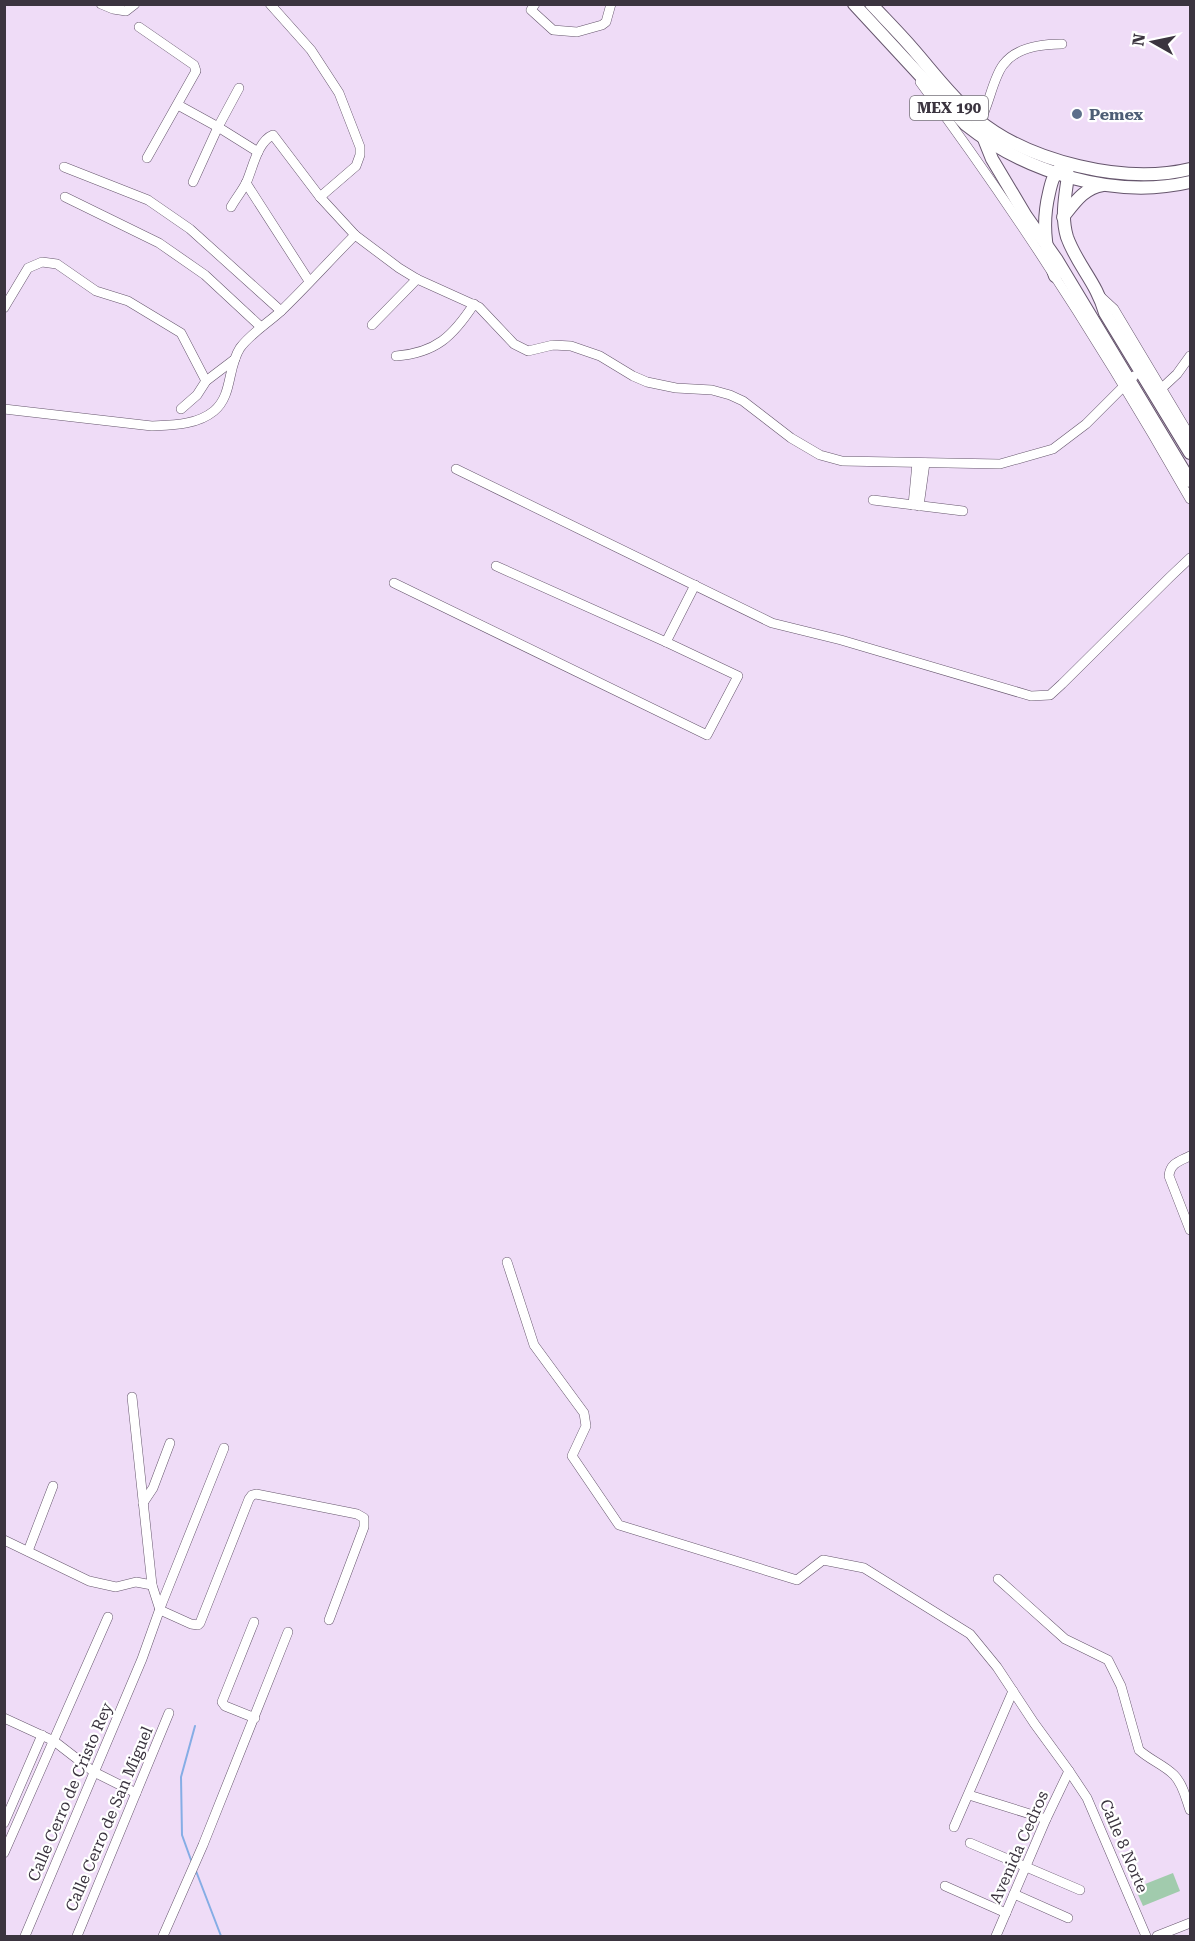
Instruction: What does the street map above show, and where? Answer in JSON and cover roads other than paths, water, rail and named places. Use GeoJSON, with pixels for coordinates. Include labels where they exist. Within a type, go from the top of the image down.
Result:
{"type":"FeatureCollection","features":[{"type":"Feature","properties":{"kind":"main road","name":"MEX 190"},"geometry":{"type":"LineString","coordinates":[[854,4],[869,9],[912,48],[961,105],[980,121],[1012,141],[1064,168],[1127,175],[1191,169]]}},
{"type":"Feature","properties":{"kind":"main road","name":"MEX 190"},"geometry":{"type":"LineString","coordinates":[[869,9],[897,51],[950,108],[984,139],[1015,155],[1064,168],[1110,185],[1152,188],[1191,182]]}},
{"type":"Feature","properties":{"kind":"main road"},"geometry":{"type":"LineString","coordinates":[[984,139],[992,159],[1026,216],[1046,243],[1127,382],[1191,481]]}},
{"type":"Feature","properties":{"kind":"main road"},"geometry":{"type":"LineString","coordinates":[[1055,276],[1044,231],[1046,211],[1064,168]]}},
{"type":"Feature","properties":{"kind":"main road"},"geometry":{"type":"LineString","coordinates":[[1064,168],[1064,217],[1072,249],[1101,297],[1105,314],[1191,453]]}},
{"type":"Feature","properties":{"kind":"main road"},"geometry":{"type":"LineString","coordinates":[[1064,217],[1088,190],[1110,185]]}},
{"type":"Feature","properties":{"kind":"street"},"geometry":{"type":"LineString","coordinates":[[101,4],[113,9],[126,10],[135,4]]}},
{"type":"Feature","properties":{"kind":"street"},"geometry":{"type":"LineString","coordinates":[[270,4],[311,50],[339,93],[360,147],[356,166],[320,197]]}},
{"type":"Feature","properties":{"kind":"street"},"geometry":{"type":"LineString","coordinates":[[535,4],[531,10],[553,30],[577,32],[606,22],[611,4]]}},
{"type":"Feature","properties":{"kind":"street"},"geometry":{"type":"LineString","coordinates":[[139,27],[194,65],[196,71],[147,158]]}},
{"type":"Feature","properties":{"kind":"street"},"geometry":{"type":"LineString","coordinates":[[980,121],[1003,65],[1018,52],[1035,47],[1062,44]]}},
{"type":"Feature","properties":{"kind":"street"},"geometry":{"type":"LineString","coordinates":[[897,51],[969,148],[1127,382],[1191,499]]}},
{"type":"Feature","properties":{"kind":"street"},"geometry":{"type":"LineString","coordinates":[[193,182],[239,88]]}},
{"type":"Feature","properties":{"kind":"street"},"geometry":{"type":"LineString","coordinates":[[178,105],[258,152]]}},
{"type":"Feature","properties":{"kind":"street"},"geometry":{"type":"LineString","coordinates":[[231,207],[246,183],[258,152],[273,135],[320,197],[355,235],[417,279],[479,307],[514,344],[528,351],[553,345],[571,346],[600,356],[647,382],[730,394],[743,401],[791,438],[820,455],[842,461],[1000,464],[1053,449],[1086,424],[1140,370]]}},
{"type":"Feature","properties":{"kind":"street"},"geometry":{"type":"LineString","coordinates":[[64,167],[148,200],[190,229],[281,310]]}},
{"type":"Feature","properties":{"kind":"street"},"geometry":{"type":"LineString","coordinates":[[246,183],[309,281]]}},
{"type":"Feature","properties":{"kind":"street"},"geometry":{"type":"LineString","coordinates":[[65,197],[159,243],[205,275],[261,327]]}},
{"type":"Feature","properties":{"kind":"street"},"geometry":{"type":"LineString","coordinates":[[4,409],[152,426],[173,425],[205,417],[216,409],[228,391],[235,359],[241,347],[355,235]]}},
{"type":"Feature","properties":{"kind":"street"},"geometry":{"type":"LineString","coordinates":[[4,308],[28,268],[42,262],[57,264],[96,291],[128,301],[181,333],[206,381]]}},
{"type":"Feature","properties":{"kind":"street"},"geometry":{"type":"LineString","coordinates":[[372,325],[417,279]]}},
{"type":"Feature","properties":{"kind":"street"},"geometry":{"type":"LineString","coordinates":[[1101,297],[1114,309],[1191,436]]}},
{"type":"Feature","properties":{"kind":"street"},"geometry":{"type":"LineString","coordinates":[[396,356],[429,350],[446,339],[460,325],[474,304]]}},
{"type":"Feature","properties":{"kind":"street"},"geometry":{"type":"LineString","coordinates":[[1162,388],[1191,356]]}},
{"type":"Feature","properties":{"kind":"street"},"geometry":{"type":"LineString","coordinates":[[181,409],[197,395],[206,381],[235,359]]}},
{"type":"Feature","properties":{"kind":"street"},"geometry":{"type":"LineString","coordinates":[[916,506],[921,463]]}},
{"type":"Feature","properties":{"kind":"street"},"geometry":{"type":"LineString","coordinates":[[456,469],[772,623],[841,640],[1031,696],[1050,695],[1191,558]]}},
{"type":"Feature","properties":{"kind":"street"},"geometry":{"type":"LineString","coordinates":[[873,500],[963,511]]}},
{"type":"Feature","properties":{"kind":"street"},"geometry":{"type":"LineString","coordinates":[[394,583],[707,735],[738,676],[496,566]]}},
{"type":"Feature","properties":{"kind":"street"},"geometry":{"type":"LineString","coordinates":[[666,642],[695,585]]}},
{"type":"Feature","properties":{"kind":"street"},"geometry":{"type":"LineString","coordinates":[[1190,1228],[1169,1176],[1169,1169],[1191,1156]]}},
{"type":"Feature","properties":{"kind":"street","name":"Calle 8 Norte"},"geometry":{"type":"LineString","coordinates":[[507,1262],[534,1345],[584,1413],[586,1426],[572,1456],[619,1525],[796,1580],[823,1560],[864,1568],[970,1634],[997,1667],[1087,1798],[1146,1936]]}},
{"type":"Feature","properties":{"kind":"street"},"geometry":{"type":"LineString","coordinates":[[132,1397],[152,1585],[160,1610],[195,1625],[200,1623],[249,1499],[256,1494],[357,1514],[364,1518],[364,1527],[329,1620]]}},
{"type":"Feature","properties":{"kind":"street"},"geometry":{"type":"LineString","coordinates":[[143,1503],[153,1488],[170,1443]]}},
{"type":"Feature","properties":{"kind":"street","name":"Calle Cerro de Cristo Rey"},"geometry":{"type":"LineString","coordinates":[[25,1936],[142,1659],[224,1448]]}},
{"type":"Feature","properties":{"kind":"street"},"geometry":{"type":"LineString","coordinates":[[28,1551],[53,1486]]}},
{"type":"Feature","properties":{"kind":"street"},"geometry":{"type":"LineString","coordinates":[[4,1540],[89,1581],[116,1587],[136,1582],[152,1585]]}},
{"type":"Feature","properties":{"kind":"street"},"geometry":{"type":"LineString","coordinates":[[998,1579],[1065,1639],[1108,1660],[1121,1686],[1139,1750],[1179,1780],[1191,1810]]}},
{"type":"Feature","properties":{"kind":"street"},"geometry":{"type":"LineString","coordinates":[[4,1853],[108,1617]]}},
{"type":"Feature","properties":{"kind":"street"},"geometry":{"type":"LineString","coordinates":[[255,1622],[222,1702],[225,1706],[255,1718]]}},
{"type":"Feature","properties":{"kind":"street"},"geometry":{"type":"LineString","coordinates":[[163,1936],[203,1845],[288,1632]]}},
{"type":"Feature","properties":{"kind":"street"},"geometry":{"type":"LineString","coordinates":[[954,1827],[1013,1691]]}},
{"type":"Feature","properties":{"kind":"street","name":"Calle Cerro de San Miguel"},"geometry":{"type":"LineString","coordinates":[[77,1936],[169,1713]]}},
{"type":"Feature","properties":{"kind":"street"},"geometry":{"type":"LineString","coordinates":[[4,1718],[54,1741],[94,1772],[136,1793]]}},
{"type":"Feature","properties":{"kind":"street"},"geometry":{"type":"LineString","coordinates":[[4,1823],[42,1735]]}},
{"type":"Feature","properties":{"kind":"street","name":"Avenida Cedros"},"geometry":{"type":"LineString","coordinates":[[996,1936],[1025,1866],[1069,1771]]}},
{"type":"Feature","properties":{"kind":"street"},"geometry":{"type":"LineString","coordinates":[[969,1795],[1046,1819]]}},
{"type":"Feature","properties":{"kind":"street"},"geometry":{"type":"LineString","coordinates":[[970,1843],[1080,1890]]}},
{"type":"Feature","properties":{"kind":"street"},"geometry":{"type":"LineString","coordinates":[[945,1886],[1006,1913]]}},
{"type":"Feature","properties":{"kind":"street"},"geometry":{"type":"LineString","coordinates":[[1014,1894],[1068,1918]]}},
{"type":"Feature","properties":{"kind":"street"},"geometry":{"type":"LineString","coordinates":[[1157,1936],[1191,1923]]}},
{"type":"Feature","properties":{"kind":"waterway"},"geometry":{"type":"LineString","coordinates":[[191,1860],[182,1835],[181,1777],[195,1726]]}},
{"type":"Feature","properties":{"kind":"waterway"},"geometry":{"type":"LineString","coordinates":[[196,1871],[221,1936]]}},
{"type":"Feature","properties":{"kind":"place","name":"Pemex"},"geometry":{"type":"Point","coordinates":[1077,114]}}]}
